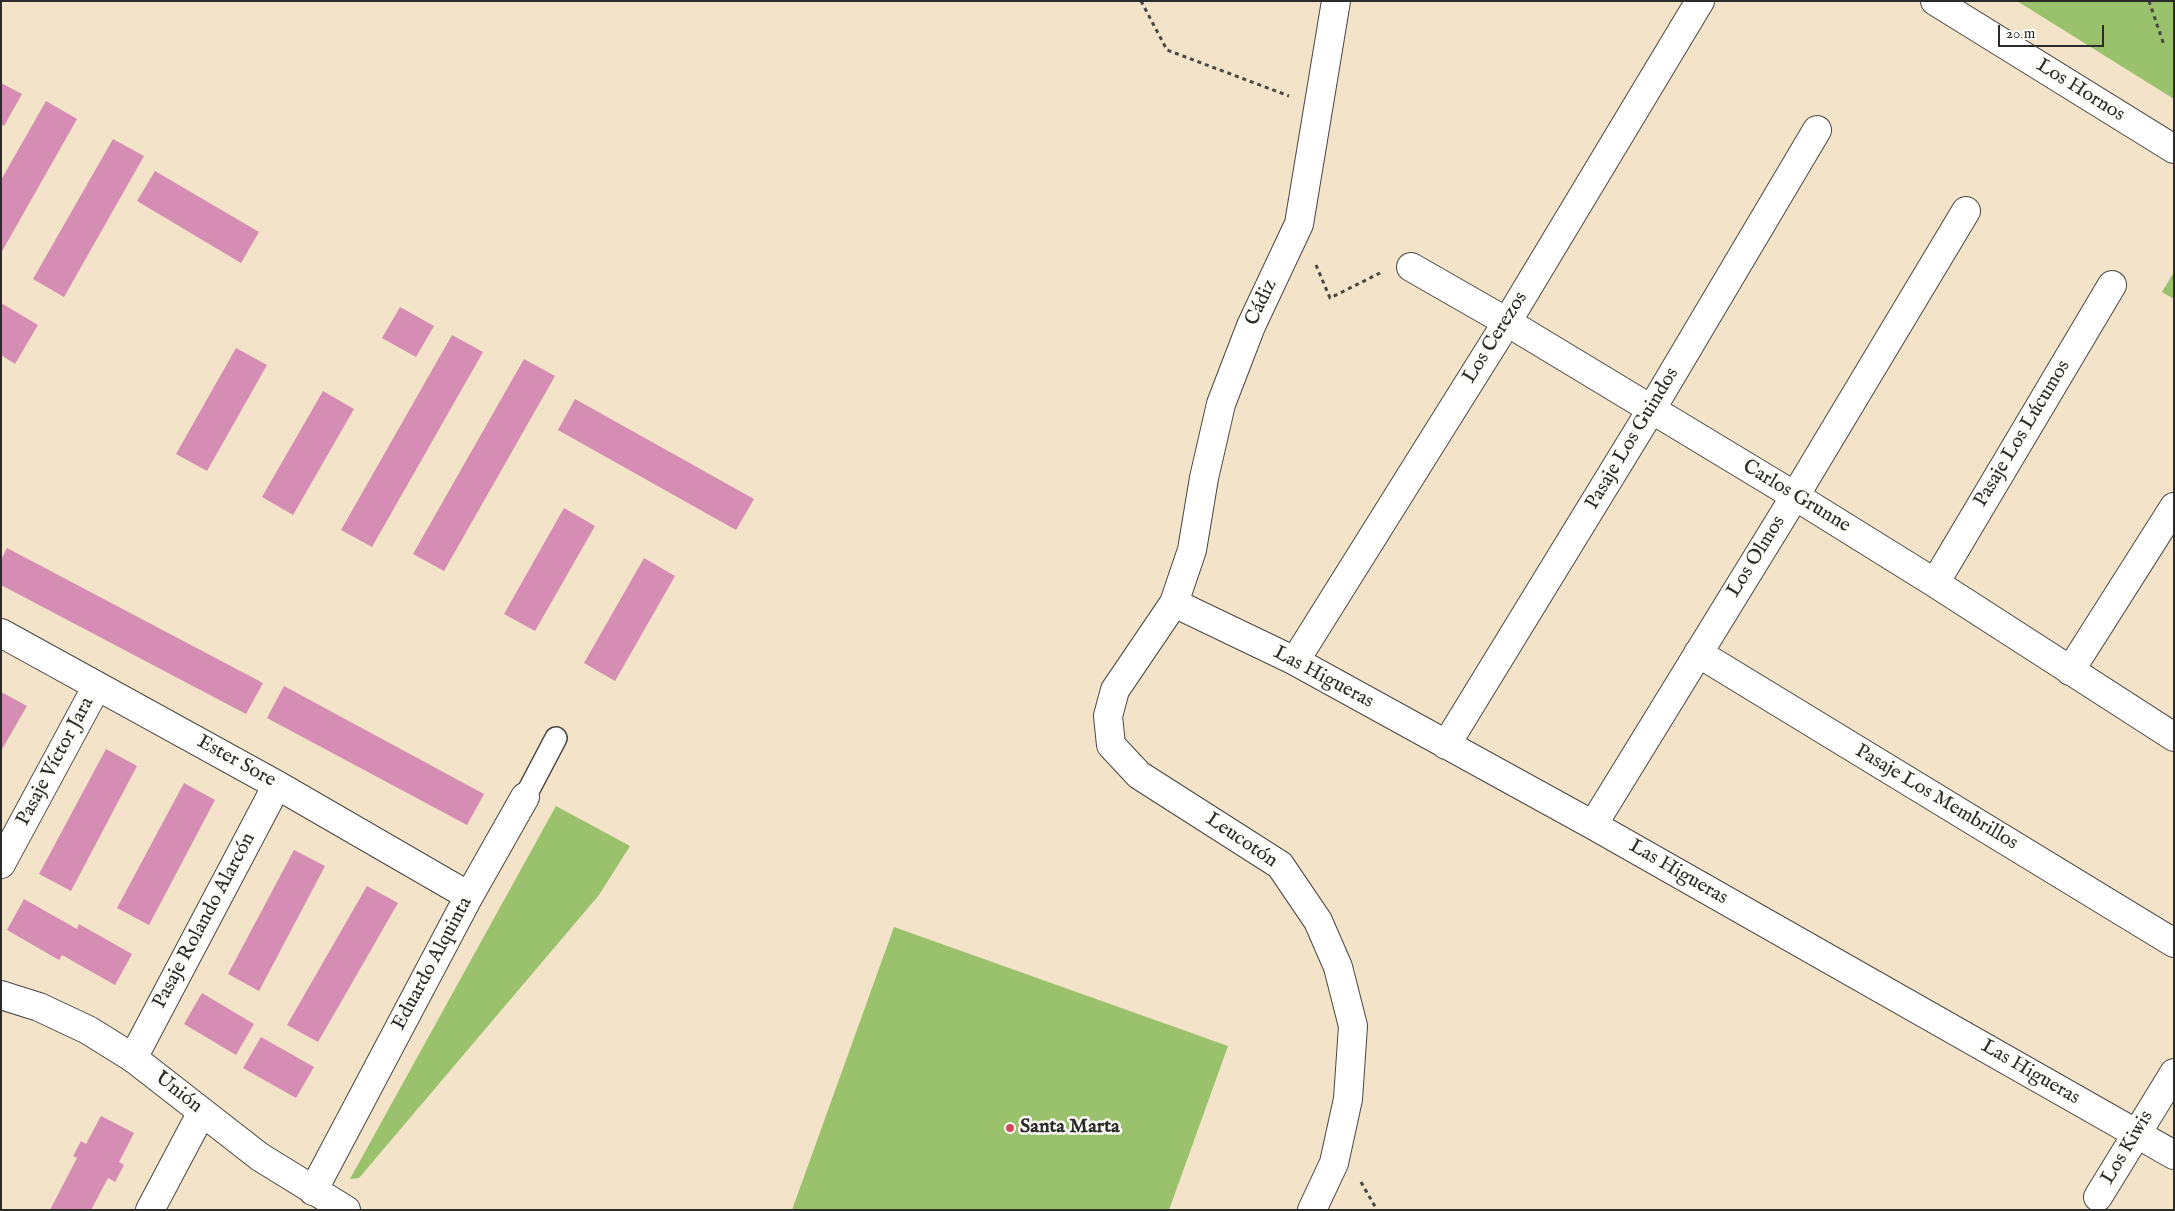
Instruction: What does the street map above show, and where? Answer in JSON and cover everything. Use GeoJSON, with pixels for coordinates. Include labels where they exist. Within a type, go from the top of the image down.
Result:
{"type":"FeatureCollection","features":[{"type":"Feature","properties":{"kind":"street","name":"Cádiz"},"geometry":{"type":"LineString","coordinates":[[1174,603],[1192,550],[1204,478],[1221,404],[1251,326],[1299,224],[1320,107],[1336,1]]}},
{"type":"Feature","properties":{"kind":"street","name":"Los Hornos"},"geometry":{"type":"LineString","coordinates":[[1935,1],[2174,149]]}},
{"type":"Feature","properties":{"kind":"street","name":"Los Cerezos"},"geometry":{"type":"LineString","coordinates":[[1295,661],[1507,322],[1696,7]]}},
{"type":"Feature","properties":{"kind":"street","name":"Pasaje Los Guindos"},"geometry":{"type":"LineString","coordinates":[[1446,745],[1651,410],[1817,130]]}},
{"type":"Feature","properties":{"kind":"street","name":"Los Olmos"},"geometry":{"type":"LineString","coordinates":[[1594,825],[1966,211]]}},
{"type":"Feature","properties":{"kind":"street","name":"Carlos Grunne"},"geometry":{"type":"LineString","coordinates":[[1411,267],[1507,322],[1795,496],[1935,583],[2174,737]]}},
{"type":"Feature","properties":{"kind":"street","name":"Pasaje Los Lúcumos"},"geometry":{"type":"LineString","coordinates":[[1935,583],[2112,285]]}},
{"type":"Feature","properties":{"kind":"street"},"geometry":{"type":"LineString","coordinates":[[2070,671],[2171,520]]}},
{"type":"Feature","properties":{"kind":"street","name":"Las Higueras"},"geometry":{"type":"LineString","coordinates":[[1174,603],[1295,661],[1594,825],[2174,1155]]}},
{"type":"Feature","properties":{"kind":"street","name":"Leucotón"},"geometry":{"type":"LineString","coordinates":[[1174,603],[1115,690],[1108,716],[1111,745],[1139,775],[1280,865],[1318,921],[1338,967],[1353,1026],[1348,1099],[1334,1163],[1312,1210]]}},
{"type":"Feature","properties":{"kind":"street","name":"Ester Sore"},"geometry":{"type":"LineString","coordinates":[[1,633],[277,785],[469,896]]}},
{"type":"Feature","properties":{"kind":"street","name":"Pasaje Los Membrillos"},"geometry":{"type":"LineString","coordinates":[[1698,653],[2174,942]]}},
{"type":"Feature","properties":{"kind":"street","name":"Pasaje Víctor Jara"},"geometry":{"type":"LineString","coordinates":[[1,864],[97,686]]}},
{"type":"Feature","properties":{"kind":"street","name":"Pasaje Rolando Alarcón"},"geometry":{"type":"LineString","coordinates":[[133,1058],[277,785]]}},
{"type":"Feature","properties":{"kind":"street","name":"Eduardo Alquinta"},"geometry":{"type":"LineString","coordinates":[[314,1191],[469,896],[524,797]]}},
{"type":"Feature","properties":{"kind":"street","name":"Unión"},"geometry":{"type":"LineString","coordinates":[[1,994],[39,1007],[88,1030],[133,1058],[260,1157],[346,1210]]}},
{"type":"Feature","properties":{"kind":"street","name":"Los Kiwis"},"geometry":{"type":"LineString","coordinates":[[2098,1197],[2174,1073]]}},
{"type":"Feature","properties":{"kind":"street"},"geometry":{"type":"LineString","coordinates":[[150,1210],[202,1112]]}},
{"type":"Feature","properties":{"kind":"lane","name":"Eduardo Alquinta"},"geometry":{"type":"LineString","coordinates":[[524,797],[556,738]]}},
{"type":"Feature","properties":{"kind":"path"},"geometry":{"type":"LineString","coordinates":[[1141,1],[1167,50],[1320,107]]}},
{"type":"Feature","properties":{"kind":"path"},"geometry":{"type":"LineString","coordinates":[[2149,1],[2164,45]]}},
{"type":"Feature","properties":{"kind":"path"},"geometry":{"type":"LineString","coordinates":[[1299,224],[1330,298],[1396,265],[1411,267]]}},
{"type":"Feature","properties":{"kind":"green space"},"geometry":{"type":"Polygon","coordinates":[[[2017,1],[2174,1],[2174,99],[2017,1]]]}},
{"type":"Feature","properties":{"kind":"green space"},"geometry":{"type":"Polygon","coordinates":[[[2174,272],[2174,299],[2162,292],[2174,272]]]}},
{"type":"Feature","properties":{"kind":"green space"},"geometry":{"type":"Polygon","coordinates":[[[556,806],[630,846],[599,895],[359,1178],[350,1179],[556,806]]]}},
{"type":"Feature","properties":{"kind":"green space","name":"Santa Marta"},"geometry":{"type":"Polygon","coordinates":[[[894,927],[1228,1046],[1169,1210],[792,1210],[894,927]]]}},
{"type":"Feature","properties":{"kind":"building"},"geometry":{"type":"Polygon","coordinates":[[[1,83],[22,94],[4,126],[1,124],[1,83]]]}},
{"type":"Feature","properties":{"kind":"building"},"geometry":{"type":"Polygon","coordinates":[[[46,101],[77,119],[1,253],[1,180],[46,101]]]}},
{"type":"Feature","properties":{"kind":"building"},"geometry":{"type":"Polygon","coordinates":[[[113,139],[144,156],[64,297],[33,279],[113,139]]]}},
{"type":"Feature","properties":{"kind":"building"},"geometry":{"type":"Polygon","coordinates":[[[155,171],[259,232],[241,263],[137,201],[155,171]]]}},
{"type":"Feature","properties":{"kind":"building"},"geometry":{"type":"Polygon","coordinates":[[[1,303],[38,325],[15,364],[1,355],[1,303]]]}},
{"type":"Feature","properties":{"kind":"building"},"geometry":{"type":"Polygon","coordinates":[[[400,307],[434,326],[416,357],[382,338],[400,307]]]}},
{"type":"Feature","properties":{"kind":"building"},"geometry":{"type":"Polygon","coordinates":[[[452,335],[483,352],[372,547],[341,530],[452,335]]]}},
{"type":"Feature","properties":{"kind":"building"},"geometry":{"type":"Polygon","coordinates":[[[236,348],[267,365],[207,471],[176,454],[236,348]]]}},
{"type":"Feature","properties":{"kind":"building"},"geometry":{"type":"Polygon","coordinates":[[[524,359],[555,376],[444,571],[413,554],[524,359]]]}},
{"type":"Feature","properties":{"kind":"building"},"geometry":{"type":"Polygon","coordinates":[[[323,391],[354,409],[293,515],[262,497],[323,391]]]}},
{"type":"Feature","properties":{"kind":"building"},"geometry":{"type":"Polygon","coordinates":[[[575,399],[754,499],[736,530],[558,430],[575,399]]]}},
{"type":"Feature","properties":{"kind":"building"},"geometry":{"type":"Polygon","coordinates":[[[564,508],[595,526],[535,631],[504,614],[564,508]]]}},
{"type":"Feature","properties":{"kind":"building"},"geometry":{"type":"Polygon","coordinates":[[[7,548],[263,683],[246,714],[1,585],[1,560],[7,548]]]}},
{"type":"Feature","properties":{"kind":"building"},"geometry":{"type":"Polygon","coordinates":[[[644,558],[675,576],[615,681],[584,663],[644,558]]]}},
{"type":"Feature","properties":{"kind":"building"},"geometry":{"type":"Polygon","coordinates":[[[284,686],[484,794],[467,825],[267,718],[284,686]]]}},
{"type":"Feature","properties":{"kind":"building"},"geometry":{"type":"Polygon","coordinates":[[[1,692],[27,706],[1,751],[1,692]]]}},
{"type":"Feature","properties":{"kind":"building"},"geometry":{"type":"Polygon","coordinates":[[[106,749],[137,766],[71,891],[39,874],[106,749]]]}},
{"type":"Feature","properties":{"kind":"building"},"geometry":{"type":"Polygon","coordinates":[[[184,783],[215,800],[149,925],[117,908],[184,783]]]}},
{"type":"Feature","properties":{"kind":"building"},"geometry":{"type":"Polygon","coordinates":[[[294,850],[325,866],[259,991],[228,974],[294,850]]]}},
{"type":"Feature","properties":{"kind":"building"},"geometry":{"type":"Polygon","coordinates":[[[367,886],[398,903],[318,1042],[287,1025],[367,886]]]}},
{"type":"Feature","properties":{"kind":"building"},"geometry":{"type":"Polygon","coordinates":[[[24,899],[77,929],[79,924],[132,954],[115,985],[62,955],[59,960],[7,930],[24,899]]]}},
{"type":"Feature","properties":{"kind":"building"},"geometry":{"type":"Polygon","coordinates":[[[202,993],[254,1024],[236,1055],[184,1024],[202,993]]]}},
{"type":"Feature","properties":{"kind":"building"},"geometry":{"type":"Polygon","coordinates":[[[261,1037],[314,1067],[296,1098],[243,1068],[261,1037]]]}},
{"type":"Feature","properties":{"kind":"building"},"geometry":{"type":"Polygon","coordinates":[[[101,1116],[134,1133],[119,1162],[124,1165],[115,1182],[108,1178],[91,1210],[50,1210],[77,1158],[73,1156],[81,1141],[86,1144],[101,1116]]]}},
{"type":"Feature","properties":{"kind":"place","name":"Santa Marta"},"geometry":{"type":"Point","coordinates":[1010,1128]}}]}
